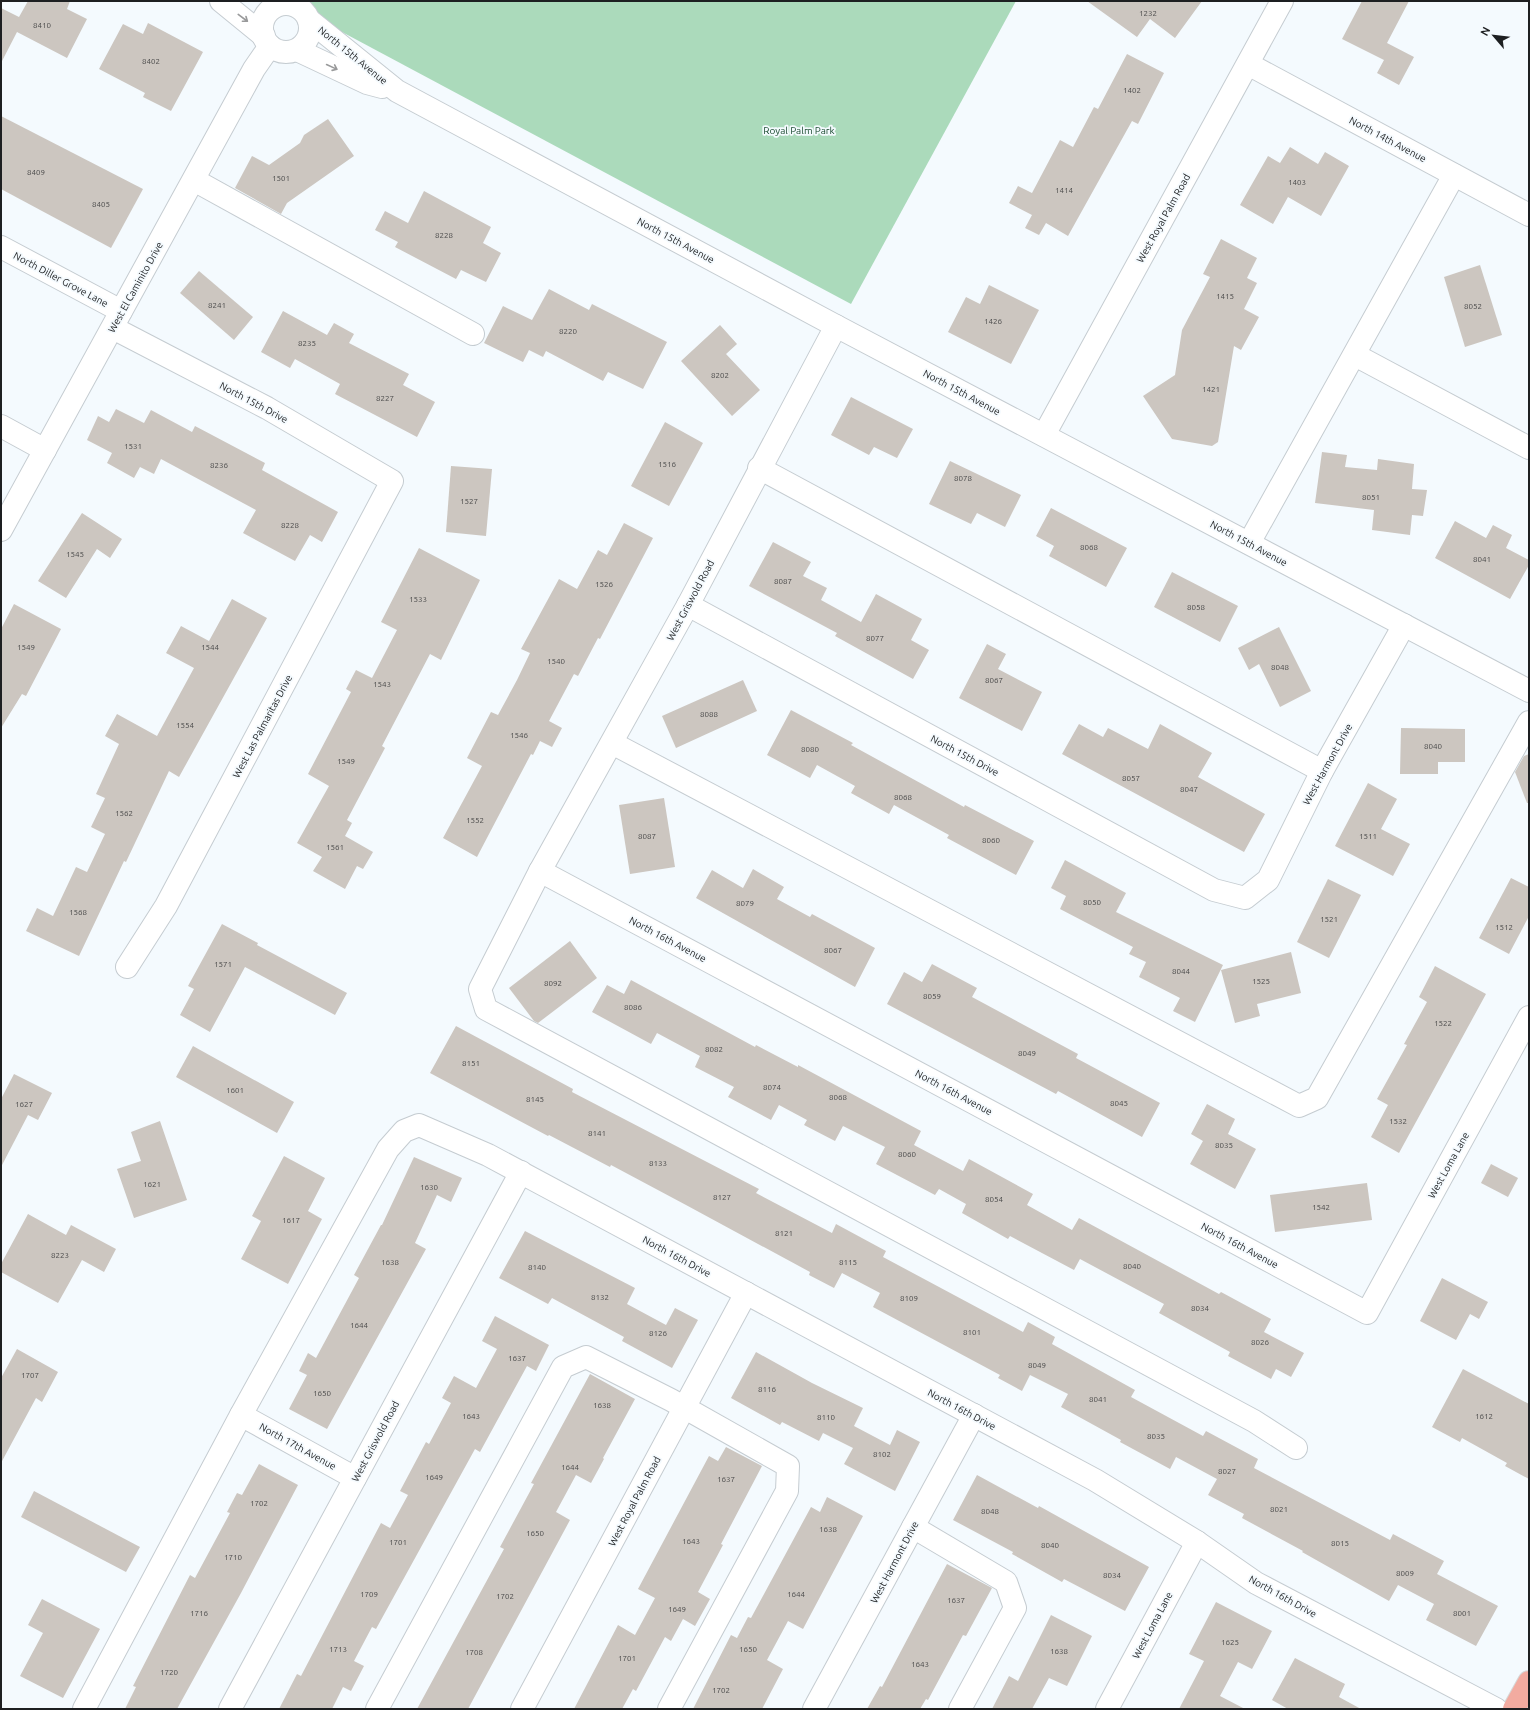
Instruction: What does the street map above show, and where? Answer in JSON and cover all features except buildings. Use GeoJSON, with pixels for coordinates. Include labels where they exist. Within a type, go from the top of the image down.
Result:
{"type":"FeatureCollection","features":[{"type":"Feature","properties":{"kind":"main road"},"geometry":{"type":"LineString","coordinates":[[1514,1709],[1529,1682]]}},
{"type":"Feature","properties":{"kind":"street","name":"North 15th Avenue"},"geometry":{"type":"LineString","coordinates":[[221,1],[280,51],[297,50],[367,83],[397,91]]}},
{"type":"Feature","properties":{"kind":"street","name":"West Royal Palm Road"},"geometry":{"type":"LineString","coordinates":[[1044,435],[1282,1]]}},
{"type":"Feature","properties":{"kind":"street","name":"North 15th Avenue"},"geometry":{"type":"LineString","coordinates":[[267,41],[263,21],[273,8],[274,3],[294,5],[300,8],[309,20],[397,91],[836,326],[1529,691]]}},
{"type":"Feature","properties":{"kind":"street","name":"North 15th Avenue"},"geometry":{"type":"LineString","coordinates":[[297,50],[307,40],[310,26],[309,20]]}},
{"type":"Feature","properties":{"kind":"street","name":"West El Caminito Drive"},"geometry":{"type":"LineString","coordinates":[[1,530],[254,70],[267,41]]}},
{"type":"Feature","properties":{"kind":"street","name":"North 14th Avenue"},"geometry":{"type":"LineString","coordinates":[[1248,64],[1529,215]]}},
{"type":"Feature","properties":{"kind":"street"},"geometry":{"type":"LineString","coordinates":[[1249,543],[1454,175]]}},
{"type":"Feature","properties":{"kind":"street"},"geometry":{"type":"LineString","coordinates":[[194,180],[473,334]]}},
{"type":"Feature","properties":{"kind":"street","name":"North Diller Grove Lane"},"geometry":{"type":"LineString","coordinates":[[1,247],[117,319]]}},
{"type":"Feature","properties":{"kind":"street","name":"North 15th Drive"},"geometry":{"type":"LineString","coordinates":[[117,319],[392,481]]}},
{"type":"Feature","properties":{"kind":"street","name":"West Griswold Road"},"geometry":{"type":"LineString","coordinates":[[836,326],[759,468],[688,606],[540,871],[480,989],[486,1009],[1254,1421],[1296,1448]]}},
{"type":"Feature","properties":{"kind":"street"},"geometry":{"type":"LineString","coordinates":[[1355,355],[1529,448]]}},
{"type":"Feature","properties":{"kind":"street"},"geometry":{"type":"LineString","coordinates":[[1,426],[45,450]]}},
{"type":"Feature","properties":{"kind":"street"},"geometry":{"type":"LineString","coordinates":[[759,468],[1322,771]]}},
{"type":"Feature","properties":{"kind":"street","name":"West Las Palmaritas Drive"},"geometry":{"type":"LineString","coordinates":[[127,967],[166,906],[392,481]]}},
{"type":"Feature","properties":{"kind":"street","name":"North 15th Drive"},"geometry":{"type":"LineString","coordinates":[[688,606],[1214,890],[1245,898]]}},
{"type":"Feature","properties":{"kind":"street","name":"West Harmont Drive"},"geometry":{"type":"LineString","coordinates":[[1245,898],[1268,880],[1322,771],[1404,625]]}},
{"type":"Feature","properties":{"kind":"street"},"geometry":{"type":"LineString","coordinates":[[612,743],[1299,1106],[1317,1098],[1529,722]]}},
{"type":"Feature","properties":{"kind":"street","name":"North 16th Avenue"},"geometry":{"type":"LineString","coordinates":[[540,871],[1367,1313]]}},
{"type":"Feature","properties":{"kind":"street","name":"West Loma Lane"},"geometry":{"type":"LineString","coordinates":[[1367,1313],[1529,1016]]}},
{"type":"Feature","properties":{"kind":"street","name":"North 16th Drive"},"geometry":{"type":"LineString","coordinates":[[241,1415],[388,1149],[404,1131],[419,1125],[488,1155],[521,1172],[1095,1480],[1197,1542],[1256,1583],[1463,1701],[1496,1709]]}},
{"type":"Feature","properties":{"kind":"street","name":"West Griswold Road"},"geometry":{"type":"LineString","coordinates":[[230,1709],[521,1172]]}},
{"type":"Feature","properties":{"kind":"street","name":"West Royal Palm Road"},"geometry":{"type":"LineString","coordinates":[[522,1709],[746,1293]]}},
{"type":"Feature","properties":{"kind":"street"},"geometry":{"type":"LineString","coordinates":[[377,1709],[563,1367],[586,1357],[685,1407],[788,1466],[787,1491],[669,1709]]}},
{"type":"Feature","properties":{"kind":"street"},"geometry":{"type":"LineString","coordinates":[[84,1709],[241,1415]]}},
{"type":"Feature","properties":{"kind":"street","name":"North 17th Avenue"},"geometry":{"type":"LineString","coordinates":[[241,1415],[355,1478]]}},
{"type":"Feature","properties":{"kind":"street","name":"West Harmont Drive"},"geometry":{"type":"LineString","coordinates":[[814,1709],[974,1415]]}},
{"type":"Feature","properties":{"kind":"street"},"geometry":{"type":"LineString","coordinates":[[913,1527],[1006,1582],[1015,1608],[960,1709]]}},
{"type":"Feature","properties":{"kind":"street","name":"West Loma Lane"},"geometry":{"type":"LineString","coordinates":[[1107,1709],[1197,1542]]}},
{"type":"Feature","properties":{"kind":"green space","name":"Royal Palm Park"},"geometry":{"type":"Polygon","coordinates":[[[284,1],[1016,1],[851,304],[284,1]]]}}]}
